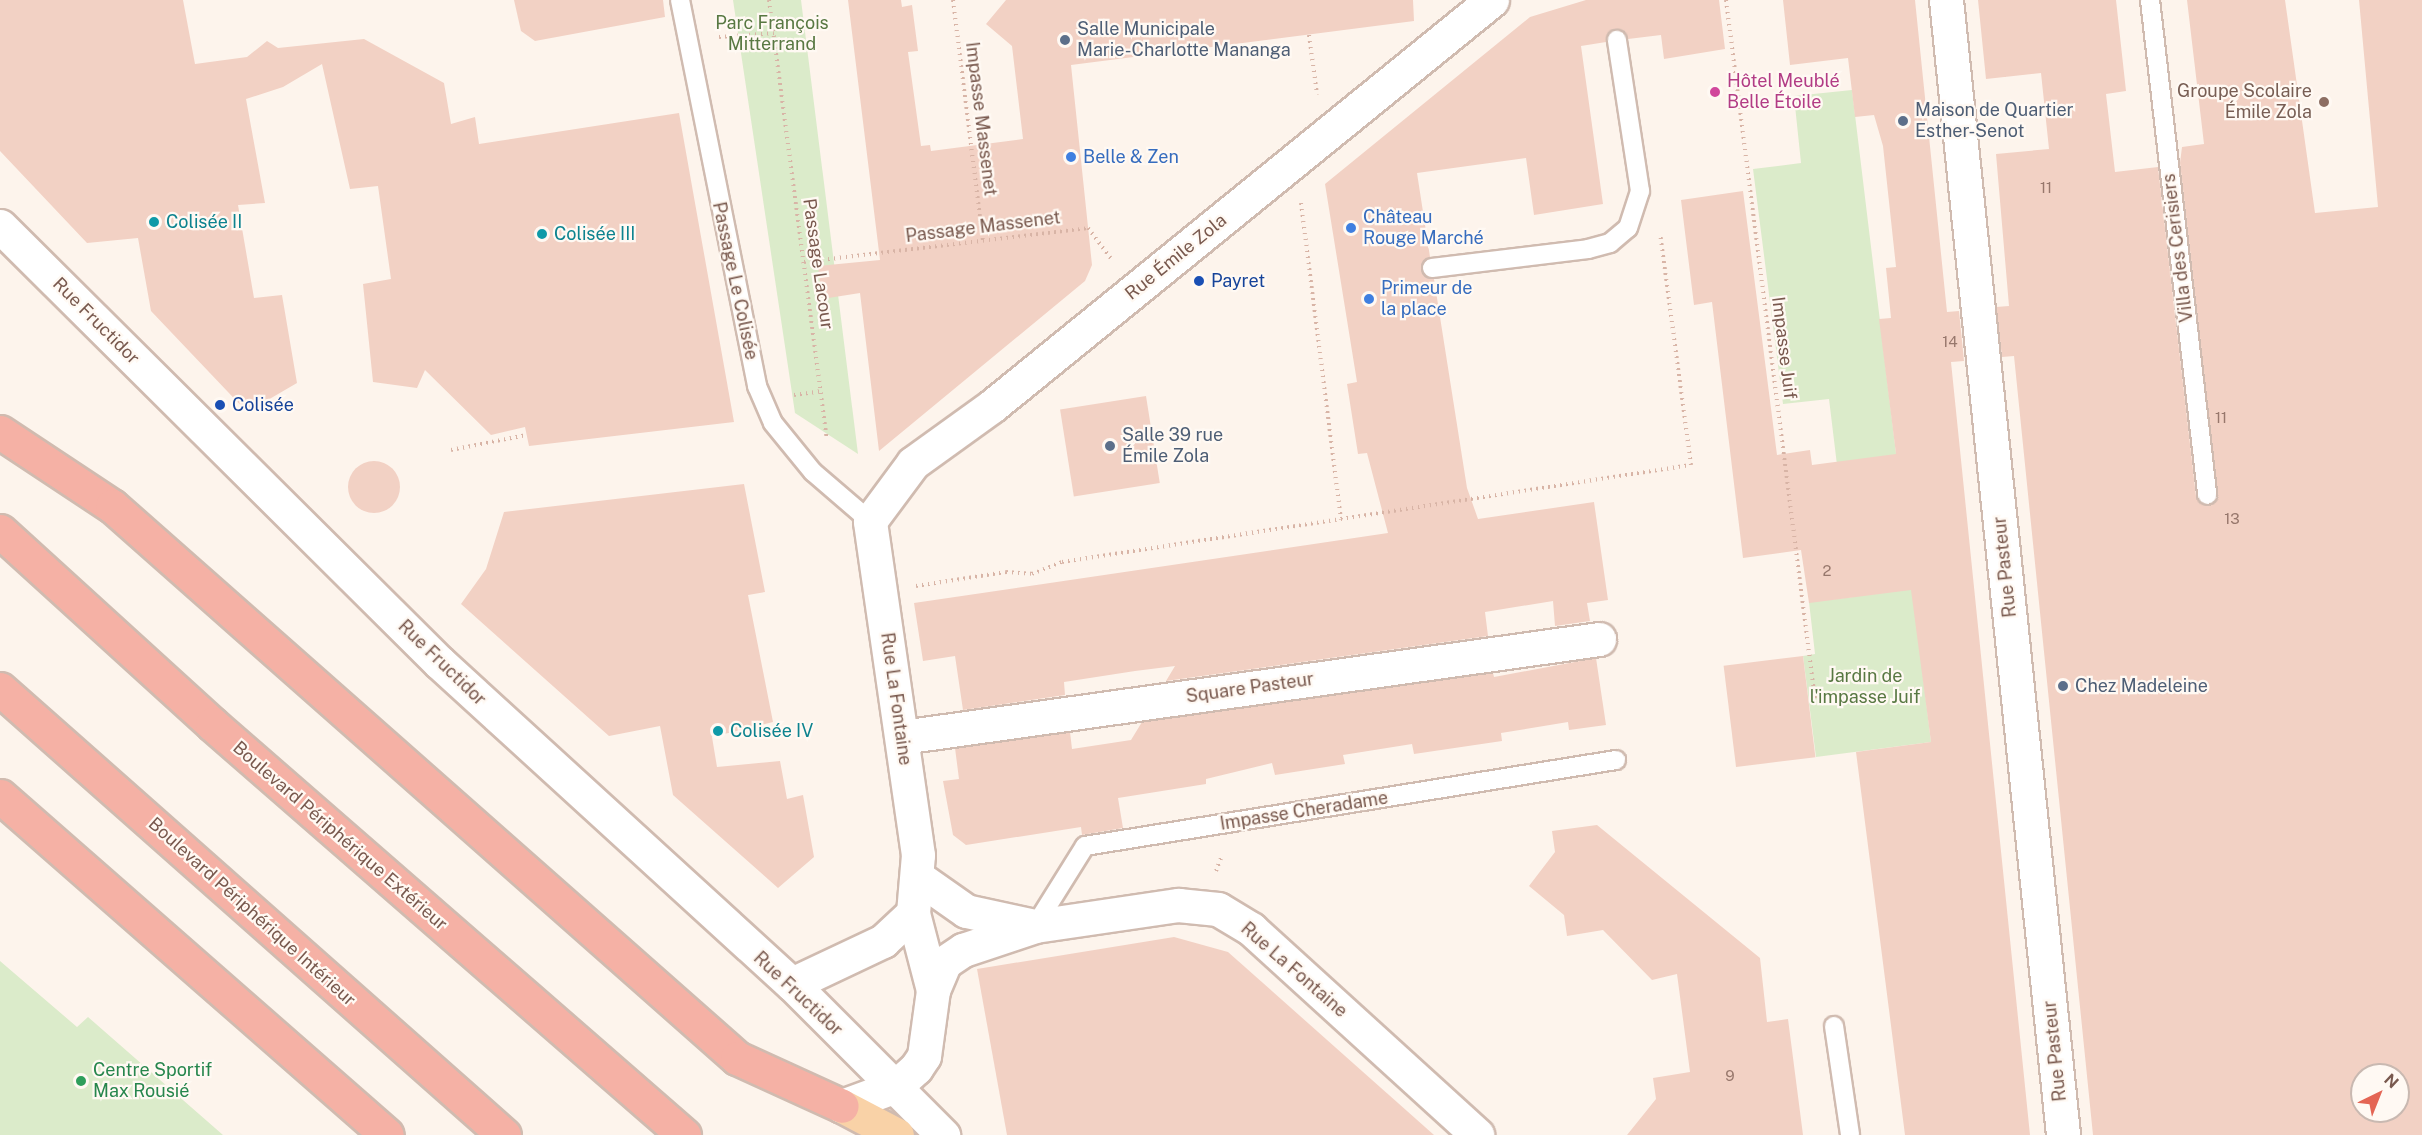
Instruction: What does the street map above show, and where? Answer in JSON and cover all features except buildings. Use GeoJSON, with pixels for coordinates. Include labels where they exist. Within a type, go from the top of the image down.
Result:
{"type":"FeatureCollection","features":[{"type":"Feature","properties":{"kind":"highway"},"geometry":{"type":"LineString","coordinates":[[0,432],[112,506],[737,1058],[842,1106]]}},
{"type":"Feature","properties":{"kind":"highway","name":"Boulevard Périphérique Extérieur"},"geometry":{"type":"LineString","coordinates":[[0,531],[212,724],[684,1135]]}},
{"type":"Feature","properties":{"kind":"highway","name":"Boulevard Périphérique Intérieur"},"geometry":{"type":"LineString","coordinates":[[0,689],[504,1135]]}},
{"type":"Feature","properties":{"kind":"highway"},"geometry":{"type":"LineString","coordinates":[[0,796],[387,1135]]}},
{"type":"Feature","properties":{"kind":"main road"},"geometry":{"type":"LineString","coordinates":[[842,1106],[897,1135]]}},
{"type":"Feature","properties":{"kind":"street","name":"Rue Émile Zola"},"geometry":{"type":"LineString","coordinates":[[870,521],[913,464],[1134,291],[1492,0]]}},
{"type":"Feature","properties":{"kind":"street","name":"Rue Pasteur"},"geometry":{"type":"LineString","coordinates":[[1946,0],[2063,1135]]}},
{"type":"Feature","properties":{"kind":"street","name":"Rue Fructidor"},"geometry":{"type":"LineString","coordinates":[[0,226],[439,662],[792,984],[944,1135]]}},
{"type":"Feature","properties":{"kind":"street","name":"Rue La Fontaine"},"geometry":{"type":"LineString","coordinates":[[870,521],[902,737],[919,878],[913,913],[933,990]]}},
{"type":"Feature","properties":{"kind":"street","name":"Square Pasteur"},"geometry":{"type":"LineString","coordinates":[[902,737],[1599,639]]}},
{"type":"Feature","properties":{"kind":"street","name":"Rue La Fontaine"},"geometry":{"type":"LineString","coordinates":[[919,878],[966,911],[999,922],[1035,926]]}},
{"type":"Feature","properties":{"kind":"street","name":"Rue La Fontaine"},"geometry":{"type":"LineString","coordinates":[[842,1106],[896,1086],[924,1056],[933,990],[945,962],[963,950],[1035,926],[1178,905],[1218,909],[1251,929],[1477,1135]]}},
{"type":"Feature","properties":{"kind":"street"},"geometry":{"type":"LineString","coordinates":[[792,984],[883,941],[913,913]]}},
{"type":"Feature","properties":{"kind":"lane","name":"Passage Le Colisée"},"geometry":{"type":"LineString","coordinates":[[680,0],[685,39],[757,386],[773,423],[813,472],[870,521]]}},
{"type":"Feature","properties":{"kind":"lane","name":"Villa des Cerisiers"},"geometry":{"type":"LineString","coordinates":[[2150,0],[2206,495]]}},
{"type":"Feature","properties":{"kind":"lane"},"geometry":{"type":"LineString","coordinates":[[1432,268],[1588,249],[1610,243],[1628,228],[1640,191],[1617,40]]}},
{"type":"Feature","properties":{"kind":"lane","name":"Impasse Cheradame"},"geometry":{"type":"LineString","coordinates":[[1035,926],[1085,846],[1616,760]]}},
{"type":"Feature","properties":{"kind":"lane"},"geometry":{"type":"LineString","coordinates":[[1834,1026],[1851,1135]]}},
{"type":"Feature","properties":{"kind":"path","name":"Passage Lacour"},"geometry":{"type":"LineString","coordinates":[[770,0],[828,442]]}},
{"type":"Feature","properties":{"kind":"path","name":"Impasse Massenet"},"geometry":{"type":"LineString","coordinates":[[953,0],[983,241]]}},
{"type":"Feature","properties":{"kind":"path","name":"Impasse Juif"},"geometry":{"type":"LineString","coordinates":[[1726,0],[1815,700]]}},
{"type":"Feature","properties":{"kind":"path"},"geometry":{"type":"LineString","coordinates":[[685,39],[774,33]]}},
{"type":"Feature","properties":{"kind":"path"},"geometry":{"type":"LineString","coordinates":[[1309,35],[1324,138]]}},
{"type":"Feature","properties":{"kind":"path"},"geometry":{"type":"LineString","coordinates":[[1296,160],[1341,519]]}},
{"type":"Feature","properties":{"kind":"path","name":"Passage Massenet"},"geometry":{"type":"LineString","coordinates":[[804,262],[1088,228],[1134,291]]}},
{"type":"Feature","properties":{"kind":"path"},"geometry":{"type":"LineString","coordinates":[[880,592],[1006,572],[1032,574],[1062,562],[1691,465],[1660,228]]}},
{"type":"Feature","properties":{"kind":"path"},"geometry":{"type":"LineString","coordinates":[[451,450],[527,435]]}},
{"type":"Feature","properties":{"kind":"path"},"geometry":{"type":"LineString","coordinates":[[1200,907],[1236,821]]}},
{"type":"Feature","properties":{"kind":"green space","name":"Parc François Mitterrand"},"geometry":{"type":"Polygon","coordinates":[[[733,0],[801,0],[858,454],[795,413],[733,0]]]}},
{"type":"Feature","properties":{"kind":"green space","name":"Jardin de l'impasse Juif"},"geometry":{"type":"Polygon","coordinates":[[[1852,90],[1931,742],[1816,757],[1803,656],[1815,654],[1809,602],[1853,597],[1829,399],[1783,404],[1753,169],[1801,163],[1794,96],[1852,90]]]}},
{"type":"Feature","properties":{"kind":"green space","name":"Centre Sportif Max Rousié"},"geometry":{"type":"Polygon","coordinates":[[[0,961],[77,1027],[88,1017],[223,1135],[0,1135],[0,961]]]}},
{"type":"Feature","properties":{"kind":"place","name":"Salle Municipale Marie-Charlotte Mananga"},"geometry":{"type":"Point","coordinates":[1065,40]}},
{"type":"Feature","properties":{"kind":"place","name":"Hôtel Meublé Belle Étoile"},"geometry":{"type":"Point","coordinates":[1715,92]}},
{"type":"Feature","properties":{"kind":"place","name":"Groupe Scolaire Émile Zola"},"geometry":{"type":"Point","coordinates":[2324,102]}},
{"type":"Feature","properties":{"kind":"place","name":"Maison de Quartier Esther-Senot"},"geometry":{"type":"Point","coordinates":[1903,121]}},
{"type":"Feature","properties":{"kind":"place","name":"Belle & Zen"},"geometry":{"type":"Point","coordinates":[1071,157]}},
{"type":"Feature","properties":{"kind":"place","name":"Colisée II"},"geometry":{"type":"Point","coordinates":[154,222]}},
{"type":"Feature","properties":{"kind":"place","name":"Château Rouge Marché"},"geometry":{"type":"Point","coordinates":[1351,228]}},
{"type":"Feature","properties":{"kind":"place","name":"Colisée III"},"geometry":{"type":"Point","coordinates":[542,234]}},
{"type":"Feature","properties":{"kind":"place","name":"Payret"},"geometry":{"type":"Point","coordinates":[1199,281]}},
{"type":"Feature","properties":{"kind":"place","name":"Primeur de la place"},"geometry":{"type":"Point","coordinates":[1369,299]}},
{"type":"Feature","properties":{"kind":"place","name":"Colisée"},"geometry":{"type":"Point","coordinates":[220,405]}},
{"type":"Feature","properties":{"kind":"place","name":"Salle 39 rue Émile Zola"},"geometry":{"type":"Point","coordinates":[1110,446]}},
{"type":"Feature","properties":{"kind":"place","name":"Chez Madeleine"},"geometry":{"type":"Point","coordinates":[2063,686]}},
{"type":"Feature","properties":{"kind":"place","name":"Colisée IV"},"geometry":{"type":"Point","coordinates":[718,731]}},
{"type":"Feature","properties":{"kind":"place","name":"Centre Sportif Max Rousié"},"geometry":{"type":"Point","coordinates":[81,1081]}}]}
